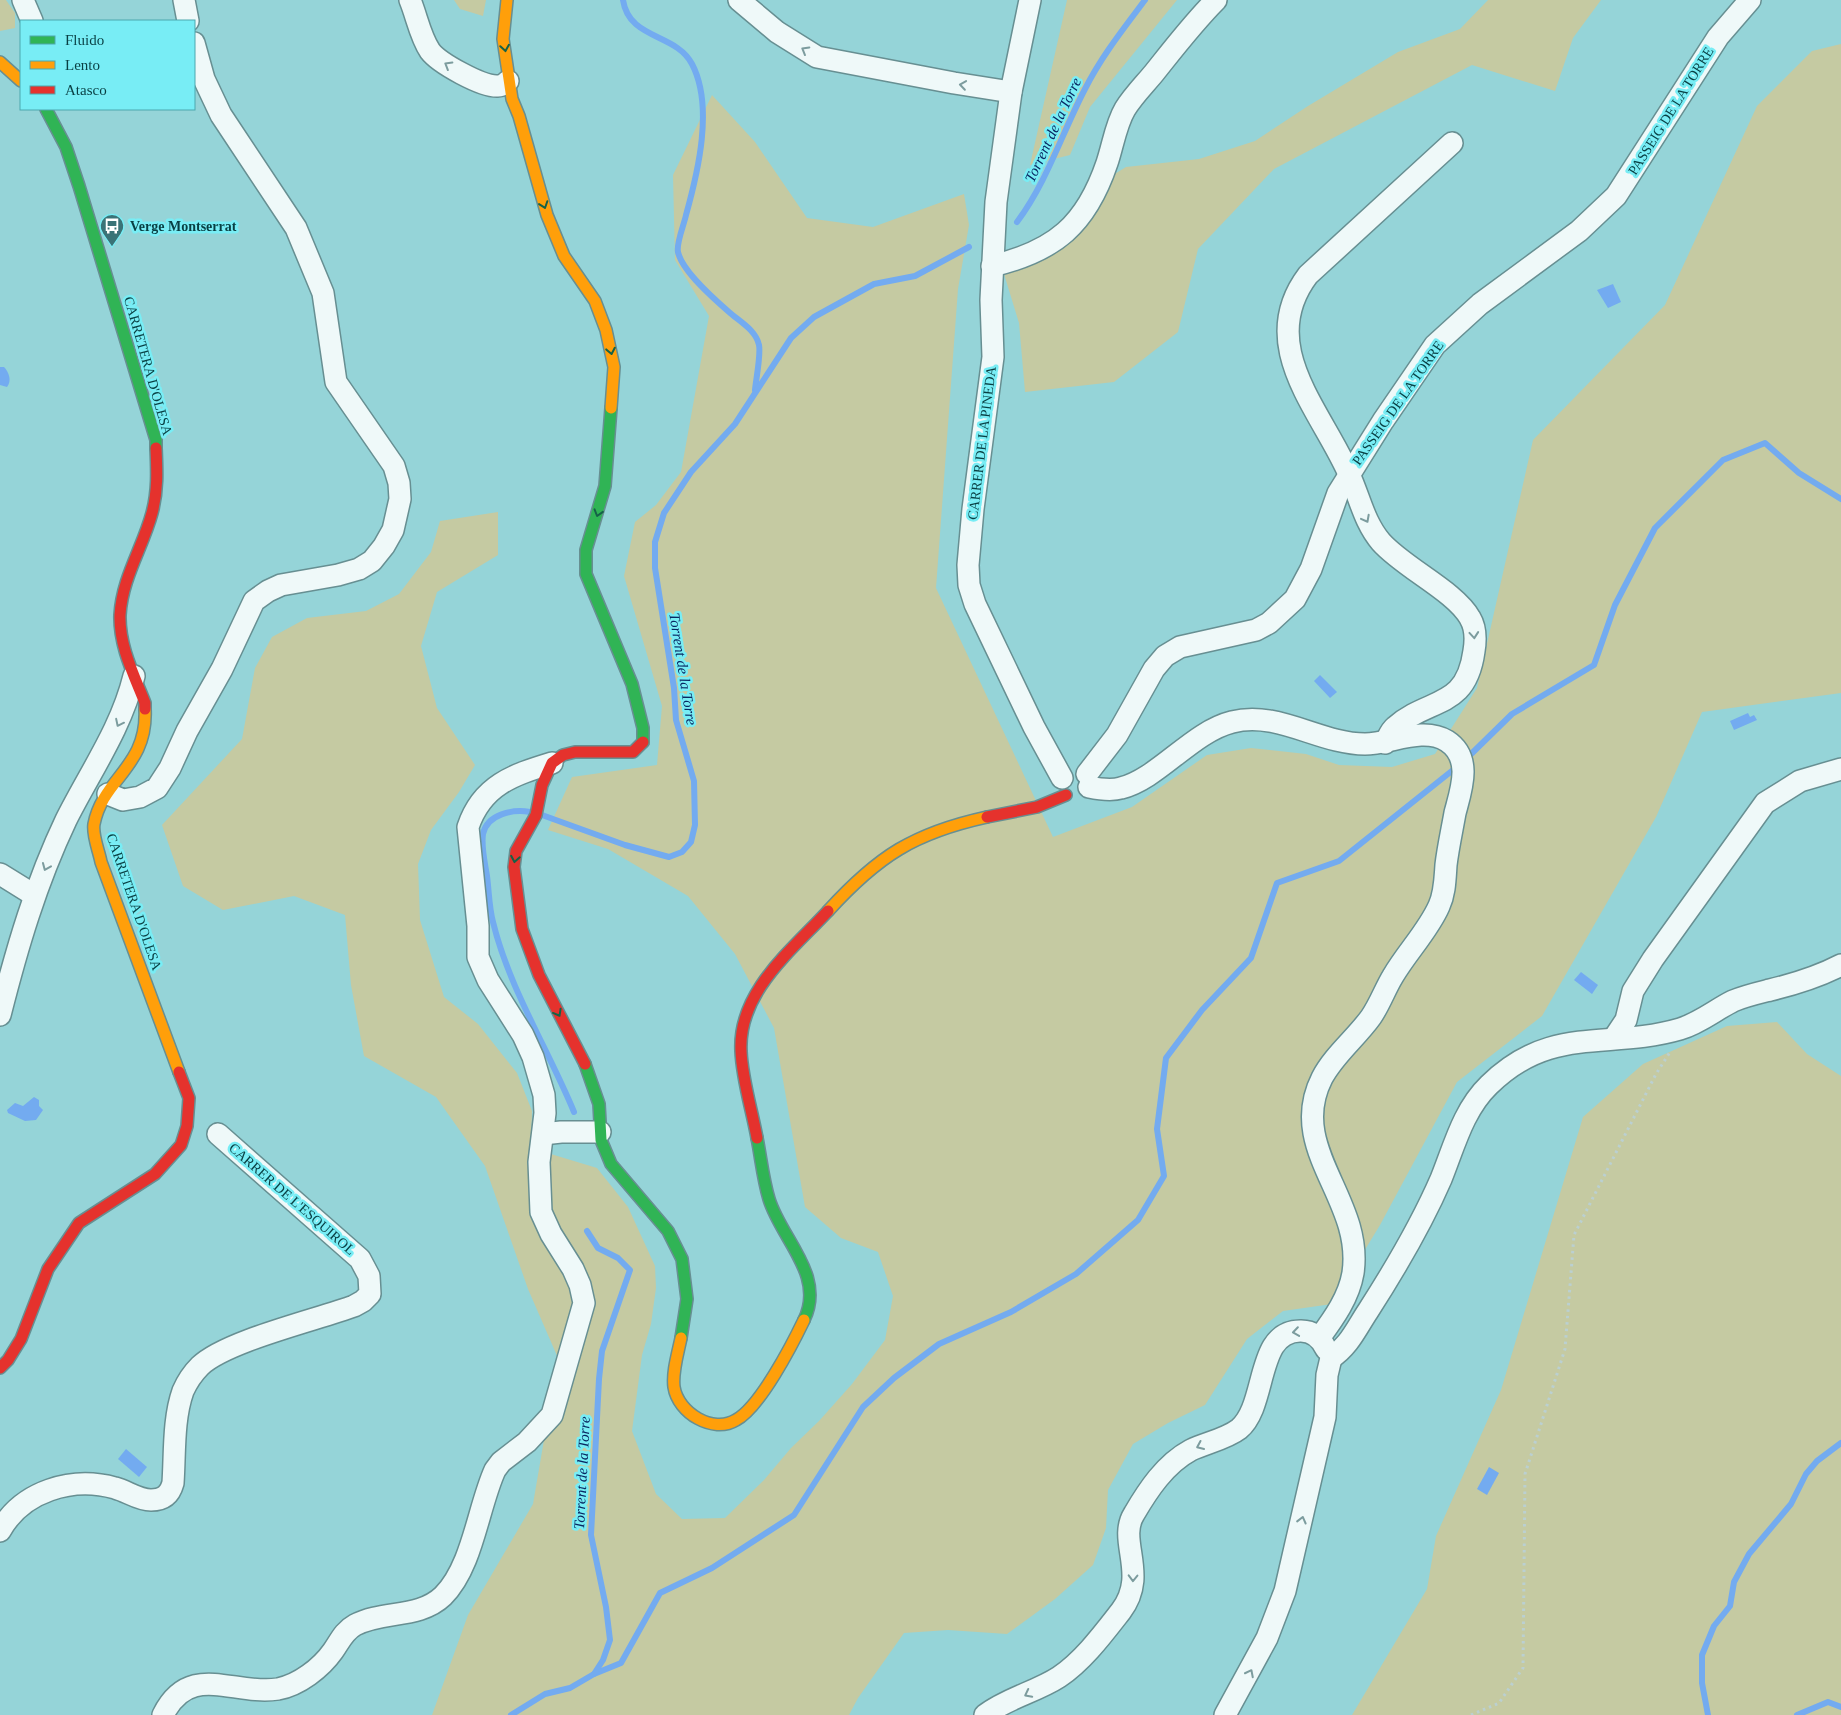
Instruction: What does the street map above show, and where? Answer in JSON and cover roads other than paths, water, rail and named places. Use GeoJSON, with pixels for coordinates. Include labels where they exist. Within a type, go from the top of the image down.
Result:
{"type":"FeatureCollection","features":[{"type":"Feature","properties":{"kind":"street"},"geometry":{"type":"LineString","coordinates":[[23,0],[32,20]]}},
{"type":"Feature","properties":{"kind":"street"},"geometry":{"type":"LineString","coordinates":[[184,0],[188,20]]}},
{"type":"Feature","properties":{"kind":"street"},"geometry":{"type":"LineString","coordinates":[[410,0],[424,38],[432,53],[460,73],[484,83],[497,87],[508,81]]}},
{"type":"Feature","properties":{"kind":"street"},"geometry":{"type":"LineString","coordinates":[[163,1715],[174,1698],[190,1686],[212,1684],[259,1690],[279,1689],[295,1682],[325,1662],[342,1636],[353,1626],[388,1614],[424,1609],[444,1595],[466,1556],[495,1470],[500,1462],[528,1442],[552,1415],[584,1303],[580,1285],[573,1268],[551,1234],[541,1212],[539,1162],[544,1134],[544,1095],[529,1046],[488,980],[478,957],[478,926],[468,827],[473,812],[498,784],[516,774],[552,763],[563,755],[575,752],[633,752],[643,743],[643,728],[625,663],[586,574],[586,550],[605,486],[614,367],[612,354],[596,302],[564,256],[550,223],[508,81],[503,39],[508,0]]}},
{"type":"Feature","properties":{"kind":"street"},"geometry":{"type":"LineString","coordinates":[[739,0],[778,32],[817,57],[954,84],[1011,92]]}},
{"type":"Feature","properties":{"kind":"street","name":"CARRER DE LA PINEDA"},"geometry":{"type":"LineString","coordinates":[[1030,0],[1011,92],[996,202],[992,266],[993,365],[973,509],[968,565],[969,585],[975,604],[1064,786]]}},
{"type":"Feature","properties":{"kind":"street"},"geometry":{"type":"LineString","coordinates":[[992,266],[1022,259],[1054,242],[1090,204],[1101,182],[1125,109],[1196,20],[1216,0]]}},
{"type":"Feature","properties":{"kind":"street","name":"PASSEIG DE LA TORRE"},"geometry":{"type":"LineString","coordinates":[[1088,781],[1154,669],[1165,656],[1180,647],[1256,630],[1269,623],[1295,599],[1311,569],[1327,519],[1349,474],[1435,345],[1480,304],[1600,214],[1616,196],[1718,37],[1750,0]]}},
{"type":"Feature","properties":{"kind":"street"},"geometry":{"type":"LineString","coordinates":[[108,794],[123,800],[140,798],[157,788],[170,768],[187,731],[222,668],[254,601],[281,585],[338,575],[359,569],[372,561],[384,546],[393,530],[400,498],[399,483],[394,466],[336,382],[323,293],[296,228],[221,115],[204,79],[195,47]]}},
{"type":"Feature","properties":{"kind":"street"},"geometry":{"type":"LineString","coordinates":[[0,62],[20,80]]}},
{"type":"Feature","properties":{"kind":"street","name":"CARRETERA D'OLESA"},"geometry":{"type":"LineString","coordinates":[[0,1368],[8,1360],[21,1339],[48,1269],[79,1223],[154,1174],[180,1145],[187,1126],[189,1098],[95,842],[93,826],[99,807],[138,752],[146,728],[145,704],[124,649],[120,616],[124,588],[152,513],[157,484],[156,440],[74,170],[66,147],[47,110]]}},
{"type":"Feature","properties":{"kind":"street"},"geometry":{"type":"LineString","coordinates":[[1385,743],[1393,728],[1446,700],[1461,687],[1470,671],[1475,635],[1474,626],[1465,611],[1381,542],[1362,510],[1349,474],[1322,427],[1293,362],[1288,345],[1288,313],[1292,299],[1308,275],[1452,143]]}},
{"type":"Feature","properties":{"kind":"street"},"geometry":{"type":"LineString","coordinates":[[0,1015],[34,895],[67,820],[123,715],[134,676]]}},
{"type":"Feature","properties":{"kind":"street"},"geometry":{"type":"LineString","coordinates":[[552,763],[540,795],[536,815],[516,851],[514,867],[522,929],[539,975],[585,1065],[599,1104],[601,1140],[611,1164],[668,1232],[682,1260],[687,1299],[674,1387],[678,1397],[692,1415],[715,1425],[728,1424],[737,1420],[755,1403],[810,1308],[810,1280],[799,1254],[773,1211],[764,1176],[741,1052],[741,1032],[749,1003],[759,987],[856,880],[885,856],[920,837],[951,825],[1037,807],[1064,786],[1080,798],[1088,781],[1123,788],[1151,772],[1200,737],[1233,722],[1269,720],[1337,741],[1354,744],[1385,743],[1429,735],[1446,741],[1460,758],[1464,769],[1464,779],[1452,826],[1440,904],[1394,975],[1372,1015],[1331,1063],[1317,1090],[1312,1115],[1316,1144],[1349,1220],[1354,1256],[1352,1274],[1343,1303],[1320,1338]]}},
{"type":"Feature","properties":{"kind":"street"},"geometry":{"type":"LineString","coordinates":[[1614,1038],[1626,1020],[1634,991],[1653,959],[1765,803],[1800,781],[1841,769]]}},
{"type":"Feature","properties":{"kind":"street"},"geometry":{"type":"LineString","coordinates":[[0,874],[34,895]]}},
{"type":"Feature","properties":{"kind":"street"},"geometry":{"type":"LineString","coordinates":[[1331,1358],[1344,1349],[1394,1271],[1441,1178],[1455,1139],[1469,1112],[1487,1086],[1507,1068],[1554,1045],[1614,1038],[1636,1038],[1686,1027],[1700,1021],[1733,1001],[1807,981],[1841,965]]}},
{"type":"Feature","properties":{"kind":"street"},"geometry":{"type":"LineString","coordinates":[[544,1134],[600,1132]]}},
{"type":"Feature","properties":{"kind":"street","name":"CARRER DE L'ESQUIROL"},"geometry":{"type":"LineString","coordinates":[[0,1531],[18,1507],[31,1498],[65,1486],[102,1485],[150,1500],[166,1496],[173,1483],[179,1406],[183,1391],[190,1378],[201,1365],[228,1350],[257,1338],[354,1306],[370,1294],[369,1276],[360,1259],[218,1134]]}},
{"type":"Feature","properties":{"kind":"street"},"geometry":{"type":"LineString","coordinates":[[986,1715],[1006,1702],[1023,1696],[1060,1677],[1084,1656],[1132,1595],[1134,1578],[1129,1528],[1132,1516],[1153,1483],[1178,1458],[1239,1430],[1256,1403],[1271,1349],[1279,1337],[1294,1331],[1307,1331],[1320,1338],[1331,1358],[1327,1375],[1325,1417],[1285,1591],[1267,1638],[1226,1715]]}},
{"type":"Feature","properties":{"kind":"water"},"geometry":{"type":"Polygon","coordinates":[[[1613,284],[1621,302],[1608,308],[1597,290],[1613,284]]]}},
{"type":"Feature","properties":{"kind":"water"},"geometry":{"type":"Polygon","coordinates":[[[0,367],[4,367],[10,379],[7,387],[0,385],[0,367]]]}},
{"type":"Feature","properties":{"kind":"water"},"geometry":{"type":"Polygon","coordinates":[[[1320,675],[1337,692],[1330,698],[1314,681],[1320,675]]]}},
{"type":"Feature","properties":{"kind":"water"},"geometry":{"type":"Polygon","coordinates":[[[1748,713],[1750,717],[1754,715],[1757,720],[1734,730],[1730,721],[1748,713]]]}},
{"type":"Feature","properties":{"kind":"water"},"geometry":{"type":"Polygon","coordinates":[[[1581,972],[1598,985],[1592,994],[1574,980],[1581,972]]]}},
{"type":"Feature","properties":{"kind":"water"},"geometry":{"type":"Polygon","coordinates":[[[34,1097],[39,1100],[39,1106],[43,1110],[36,1120],[25,1121],[8,1113],[7,1110],[15,1103],[23,1106],[34,1097]]]}},
{"type":"Feature","properties":{"kind":"water"},"geometry":{"type":"Polygon","coordinates":[[[126,1449],[147,1467],[139,1477],[118,1459],[126,1449]]]}},
{"type":"Feature","properties":{"kind":"water"},"geometry":{"type":"Polygon","coordinates":[[[1489,1467],[1499,1473],[1487,1495],[1477,1489],[1489,1467]]]}},
{"type":"Feature","properties":{"kind":"waterway"},"geometry":{"type":"LineString","coordinates":[[623,0],[627,13],[634,23],[685,54],[692,64],[699,81],[702,99],[702,139],[695,179],[679,239],[678,252],[686,268],[699,284],[747,326],[757,340],[759,355],[755,390]]}},
{"type":"Feature","properties":{"kind":"waterway","name":"Torrent de la Torre"},"geometry":{"type":"LineString","coordinates":[[1017,222],[1028,207],[1046,174],[1091,77],[1113,43],[1145,0]]}},
{"type":"Feature","properties":{"kind":"waterway","name":"Torrent de la Torre"},"geometry":{"type":"LineString","coordinates":[[542,815],[625,845],[669,857],[682,852],[691,842],[695,825],[694,781],[676,720],[674,688],[655,568],[655,542],[664,513],[691,472],[735,424],[791,338],[814,317],[874,284],[915,276],[969,247]]}},
{"type":"Feature","properties":{"kind":"waterway"},"geometry":{"type":"LineString","coordinates":[[1465,760],[1512,714],[1594,665],[1615,605],[1655,528],[1723,460],[1765,443],[1799,473],[1841,499]]}},
{"type":"Feature","properties":{"kind":"waterway"},"geometry":{"type":"LineString","coordinates":[[594,1674],[621,1663],[660,1593],[712,1568],[794,1515],[863,1407],[894,1378],[939,1344],[1011,1312],[1076,1274],[1138,1220],[1164,1176],[1157,1129],[1166,1058],[1202,1010],[1251,958],[1277,883],[1339,861],[1458,766]]}},
{"type":"Feature","properties":{"kind":"waterway","name":"Torrent de la Torre"},"geometry":{"type":"LineString","coordinates":[[530,812],[516,811],[502,814],[495,817],[485,827],[482,844],[491,911],[500,947],[509,971],[574,1112]]}},
{"type":"Feature","properties":{"kind":"waterway","name":"Torrent de la Torre"},"geometry":{"type":"LineString","coordinates":[[511,1715],[545,1694],[570,1688],[594,1674],[603,1660],[610,1640],[606,1607],[591,1535],[599,1379],[602,1351],[630,1270],[618,1258],[598,1248],[587,1231]]}},
{"type":"Feature","properties":{"kind":"waterway"},"geometry":{"type":"LineString","coordinates":[[1708,1715],[1702,1683],[1702,1655],[1714,1626],[1730,1606],[1734,1582],[1749,1554],[1791,1504],[1806,1474],[1817,1461],[1841,1443]]}},
{"type":"Feature","properties":{"kind":"waterway"},"geometry":{"type":"LineString","coordinates":[[1797,1715],[1828,1702],[1841,1707]]}},
{"type":"Feature","properties":{"kind":"place","name":"Verge Montserrat"},"geometry":{"type":"Point","coordinates":[112,247]}}]}
